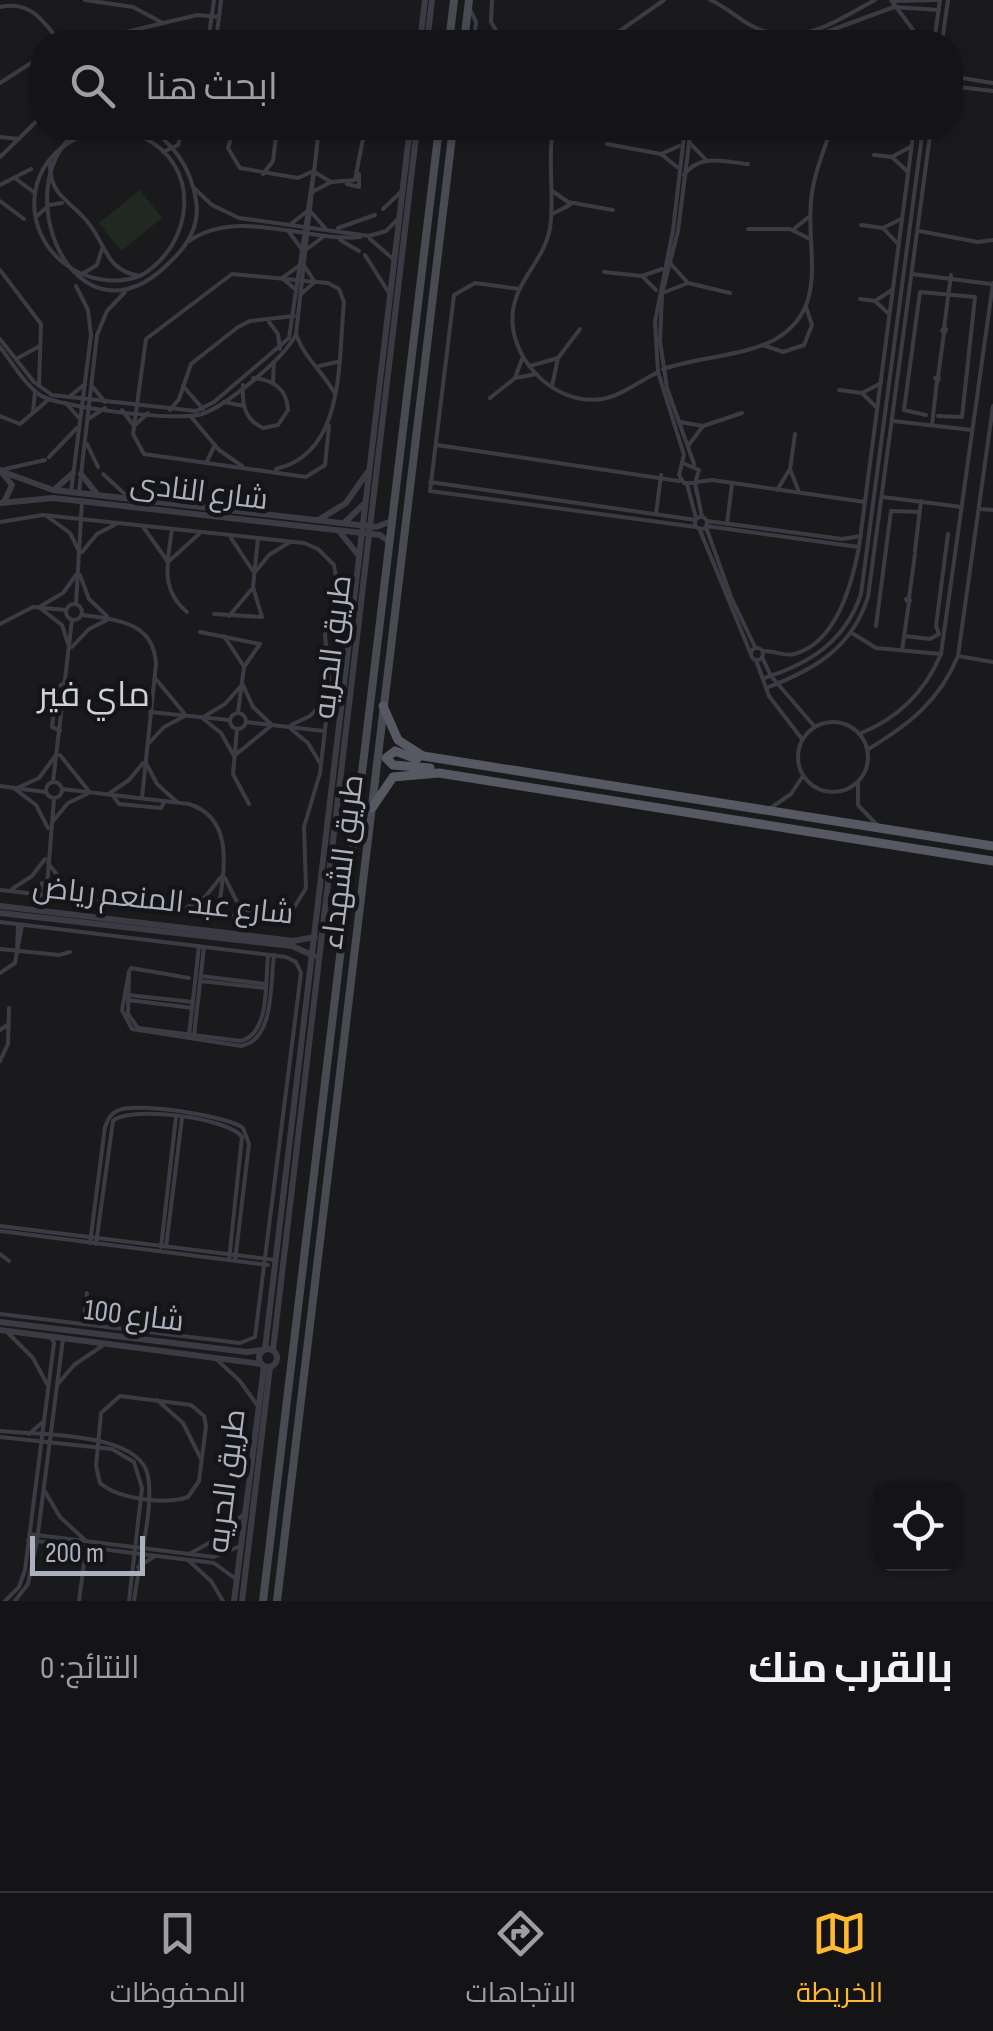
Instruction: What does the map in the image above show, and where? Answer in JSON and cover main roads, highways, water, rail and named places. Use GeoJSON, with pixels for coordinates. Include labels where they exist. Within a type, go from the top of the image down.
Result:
{"type":"FeatureCollection","features":[{"type":"Feature","properties":{"kind":"main road"},"geometry":{"type":"LineString","coordinates":[[450,30],[454,0]]}},
{"type":"Feature","properties":{"kind":"main road"},"geometry":{"type":"LineString","coordinates":[[466,30],[469,3]]}},
{"type":"Feature","properties":{"kind":"main road","name":"طريق الشهداء"},"geometry":{"type":"LineString","coordinates":[[263,1601],[438,140]]}},
{"type":"Feature","properties":{"kind":"main road","name":"طريق الشهداء"},"geometry":{"type":"LineString","coordinates":[[277,1601],[452,140]]}},
{"type":"Feature","properties":{"kind":"main road"},"geometry":{"type":"LineString","coordinates":[[418,307],[427,308],[433,292]]}},
{"type":"Feature","properties":{"kind":"main road"},"geometry":{"type":"LineString","coordinates":[[413,348],[420,328],[430,327]]}},
{"type":"Feature","properties":{"kind":"main road"},"geometry":{"type":"LineString","coordinates":[[384,706],[398,740],[430,758]]}},
{"type":"Feature","properties":{"kind":"main road"},"geometry":{"type":"LineString","coordinates":[[993,846],[415,758],[392,750],[386,758],[391,764],[422,766],[438,772],[993,861]]}},
{"type":"Feature","properties":{"kind":"main road"},"geometry":{"type":"LineString","coordinates":[[372,808],[393,777],[438,772]]}},
{"type":"Feature","properties":{"kind":"main road"},"geometry":{"type":"LineString","coordinates":[[330,1046],[338,1046],[346,1034]]}},
{"type":"Feature","properties":{"kind":"main road"},"geometry":{"type":"LineString","coordinates":[[308,1231],[315,1213],[323,1213]]}},
{"type":"Feature","properties":{"kind":"main road"},"geometry":{"type":"LineString","coordinates":[[266,1580],[272,1589],[279,1581]]}},
{"type":"Feature","properties":{"kind":"district","name":"ماي فير"},"geometry":{"type":"Point","coordinates":[94,695]}}]}
